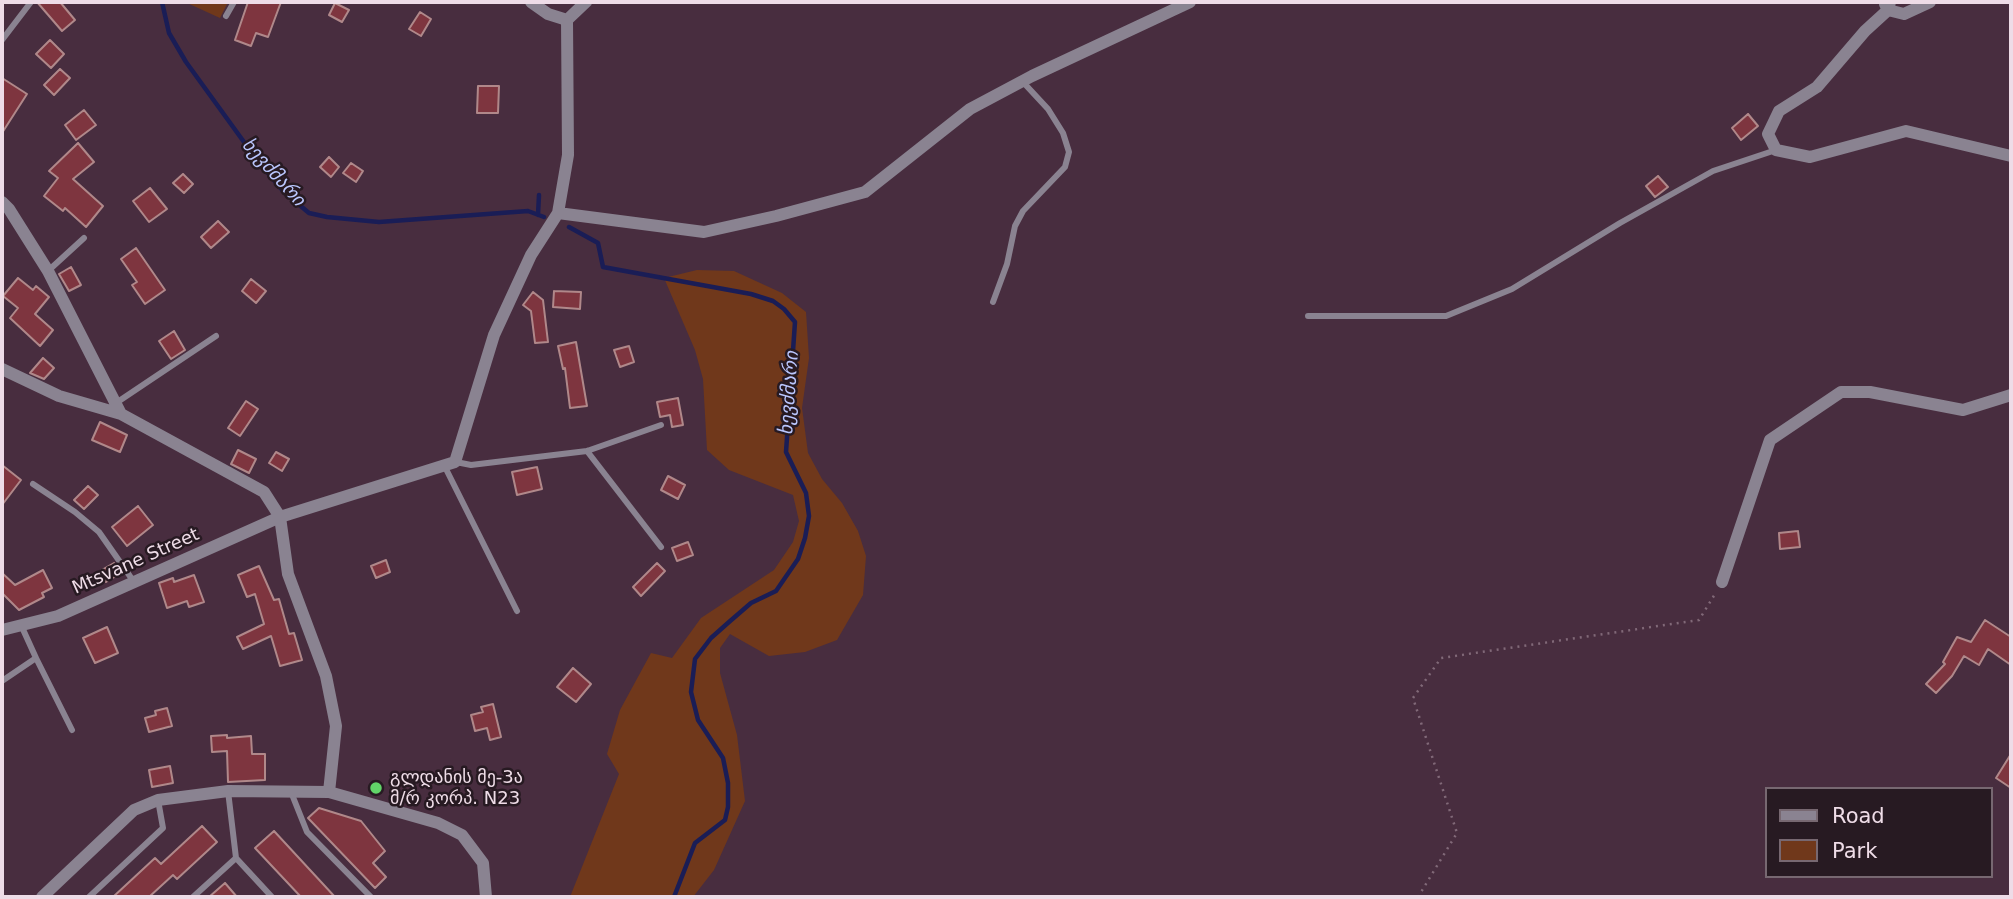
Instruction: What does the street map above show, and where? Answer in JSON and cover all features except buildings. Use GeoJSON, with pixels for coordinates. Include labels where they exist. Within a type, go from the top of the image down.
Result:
{"type":"FeatureCollection","features":[{"type":"Feature","properties":{"kind":"street"},"geometry":{"type":"LineString","coordinates":[[531,2],[548,14],[567,20]]}},
{"type":"Feature","properties":{"kind":"street"},"geometry":{"type":"LineString","coordinates":[[449,463],[494,335],[531,255],[558,213],[568,155],[567,20],[586,2]]}},
{"type":"Feature","properties":{"kind":"street"},"geometry":{"type":"LineString","coordinates":[[558,213],[705,232],[864,192],[970,109],[1022,81],[1190,2]]}},
{"type":"Feature","properties":{"kind":"street"},"geometry":{"type":"LineString","coordinates":[[1930,2],[1904,14],[1888,5],[1817,87],[1779,111],[1768,134],[1776,150],[1810,157],[1906,131],[2011,156]]}},
{"type":"Feature","properties":{"kind":"street"},"geometry":{"type":"LineString","coordinates":[[2,202],[48,271],[119,409]]}},
{"type":"Feature","properties":{"kind":"street"},"geometry":{"type":"LineString","coordinates":[[2,369],[59,396],[119,409],[264,492],[280,517],[288,574],[326,676],[336,726],[329,792]]}},
{"type":"Feature","properties":{"kind":"street"},"geometry":{"type":"LineString","coordinates":[[1722,582],[1770,440],[1841,392],[1870,392],[1963,410],[2011,395]]}},
{"type":"Feature","properties":{"kind":"street","name":"Mtsvane Street"},"geometry":{"type":"LineString","coordinates":[[2,630],[58,616],[280,517],[449,463]]}},
{"type":"Feature","properties":{"kind":"street"},"geometry":{"type":"LineString","coordinates":[[43,897],[134,810],[158,800],[228,791],[329,792],[438,824],[462,835],[483,863],[486,897]]}},
{"type":"Feature","properties":{"kind":"lane"},"geometry":{"type":"LineString","coordinates":[[2,40],[31,2]]}},
{"type":"Feature","properties":{"kind":"lane"},"geometry":{"type":"LineString","coordinates":[[226,16],[234,2]]}},
{"type":"Feature","properties":{"kind":"lane"},"geometry":{"type":"LineString","coordinates":[[993,302],[1007,264],[1015,226],[1023,211],[1066,167],[1069,152],[1063,133],[1048,109],[1022,81]]}},
{"type":"Feature","properties":{"kind":"lane"},"geometry":{"type":"LineString","coordinates":[[1308,316],[1446,316],[1512,289],[1620,223],[1713,172],[1776,150]]}},
{"type":"Feature","properties":{"kind":"lane"},"geometry":{"type":"LineString","coordinates":[[48,271],[85,238]]}},
{"type":"Feature","properties":{"kind":"lane"},"geometry":{"type":"LineString","coordinates":[[119,409],[216,336]]}},
{"type":"Feature","properties":{"kind":"lane"},"geometry":{"type":"LineString","coordinates":[[517,611],[449,463],[471,465],[587,451],[661,425]]}},
{"type":"Feature","properties":{"kind":"lane"},"geometry":{"type":"LineString","coordinates":[[587,451],[661,547]]}},
{"type":"Feature","properties":{"kind":"lane"},"geometry":{"type":"LineString","coordinates":[[33,484],[99,532],[134,582]]}},
{"type":"Feature","properties":{"kind":"lane"},"geometry":{"type":"LineString","coordinates":[[21,625],[72,730]]}},
{"type":"Feature","properties":{"kind":"lane"},"geometry":{"type":"LineString","coordinates":[[2,681],[36,658]]}},
{"type":"Feature","properties":{"kind":"lane"},"geometry":{"type":"LineString","coordinates":[[228,791],[236,858],[272,897]]}},
{"type":"Feature","properties":{"kind":"lane"},"geometry":{"type":"LineString","coordinates":[[291,792],[307,832],[371,897]]}},
{"type":"Feature","properties":{"kind":"lane"},"geometry":{"type":"LineString","coordinates":[[89,897],[163,828],[158,800]]}},
{"type":"Feature","properties":{"kind":"lane"},"geometry":{"type":"LineString","coordinates":[[193,897],[236,858]]}},
{"type":"Feature","properties":{"kind":"path"},"geometry":{"type":"LineString","coordinates":[[1418,897],[1457,833],[1413,698],[1441,658],[1699,620],[1722,582]]}},
{"type":"Feature","properties":{"kind":"green space"},"geometry":{"type":"Polygon","coordinates":[[[185,2],[228,2],[220,18],[185,2]]]}},
{"type":"Feature","properties":{"kind":"green space"},"geometry":{"type":"Polygon","coordinates":[[[697,270],[734,271],[782,293],[806,312],[809,358],[802,408],[808,453],[822,479],[842,503],[858,531],[866,556],[863,595],[837,640],[805,652],[769,656],[730,634],[720,648],[720,673],[737,735],[745,801],[714,870],[693,897],[570,897],[619,774],[607,754],[620,710],[651,653],[672,658],[701,618],[774,570],[793,542],[799,521],[793,495],[729,470],[707,450],[703,379],[695,350],[664,278],[697,270]]]}},
{"type":"Feature","properties":{"kind":"waterway","name":"ხევძმარი"},"geometry":{"type":"LineString","coordinates":[[162,2],[169,33],[186,62],[257,160],[284,192],[309,213],[379,222],[528,211],[544,217]]}},
{"type":"Feature","properties":{"kind":"waterway"},"geometry":{"type":"LineString","coordinates":[[538,215],[539,195]]}},
{"type":"Feature","properties":{"kind":"waterway","name":"ხევძმარი"},"geometry":{"type":"LineString","coordinates":[[569,227],[598,243],[603,267],[751,294],[773,301],[795,322],[786,452],[806,493],[809,516],[805,538],[798,559],[776,591],[751,603],[711,638],[695,659],[691,692],[698,720],[723,758],[728,783],[728,807],[725,820],[695,843],[674,897]]}},
{"type":"Feature","properties":{"kind":"place","name":"გლდანის მე-3ა მ/რ კორპ. N23"},"geometry":{"type":"Point","coordinates":[376,788]}}]}
